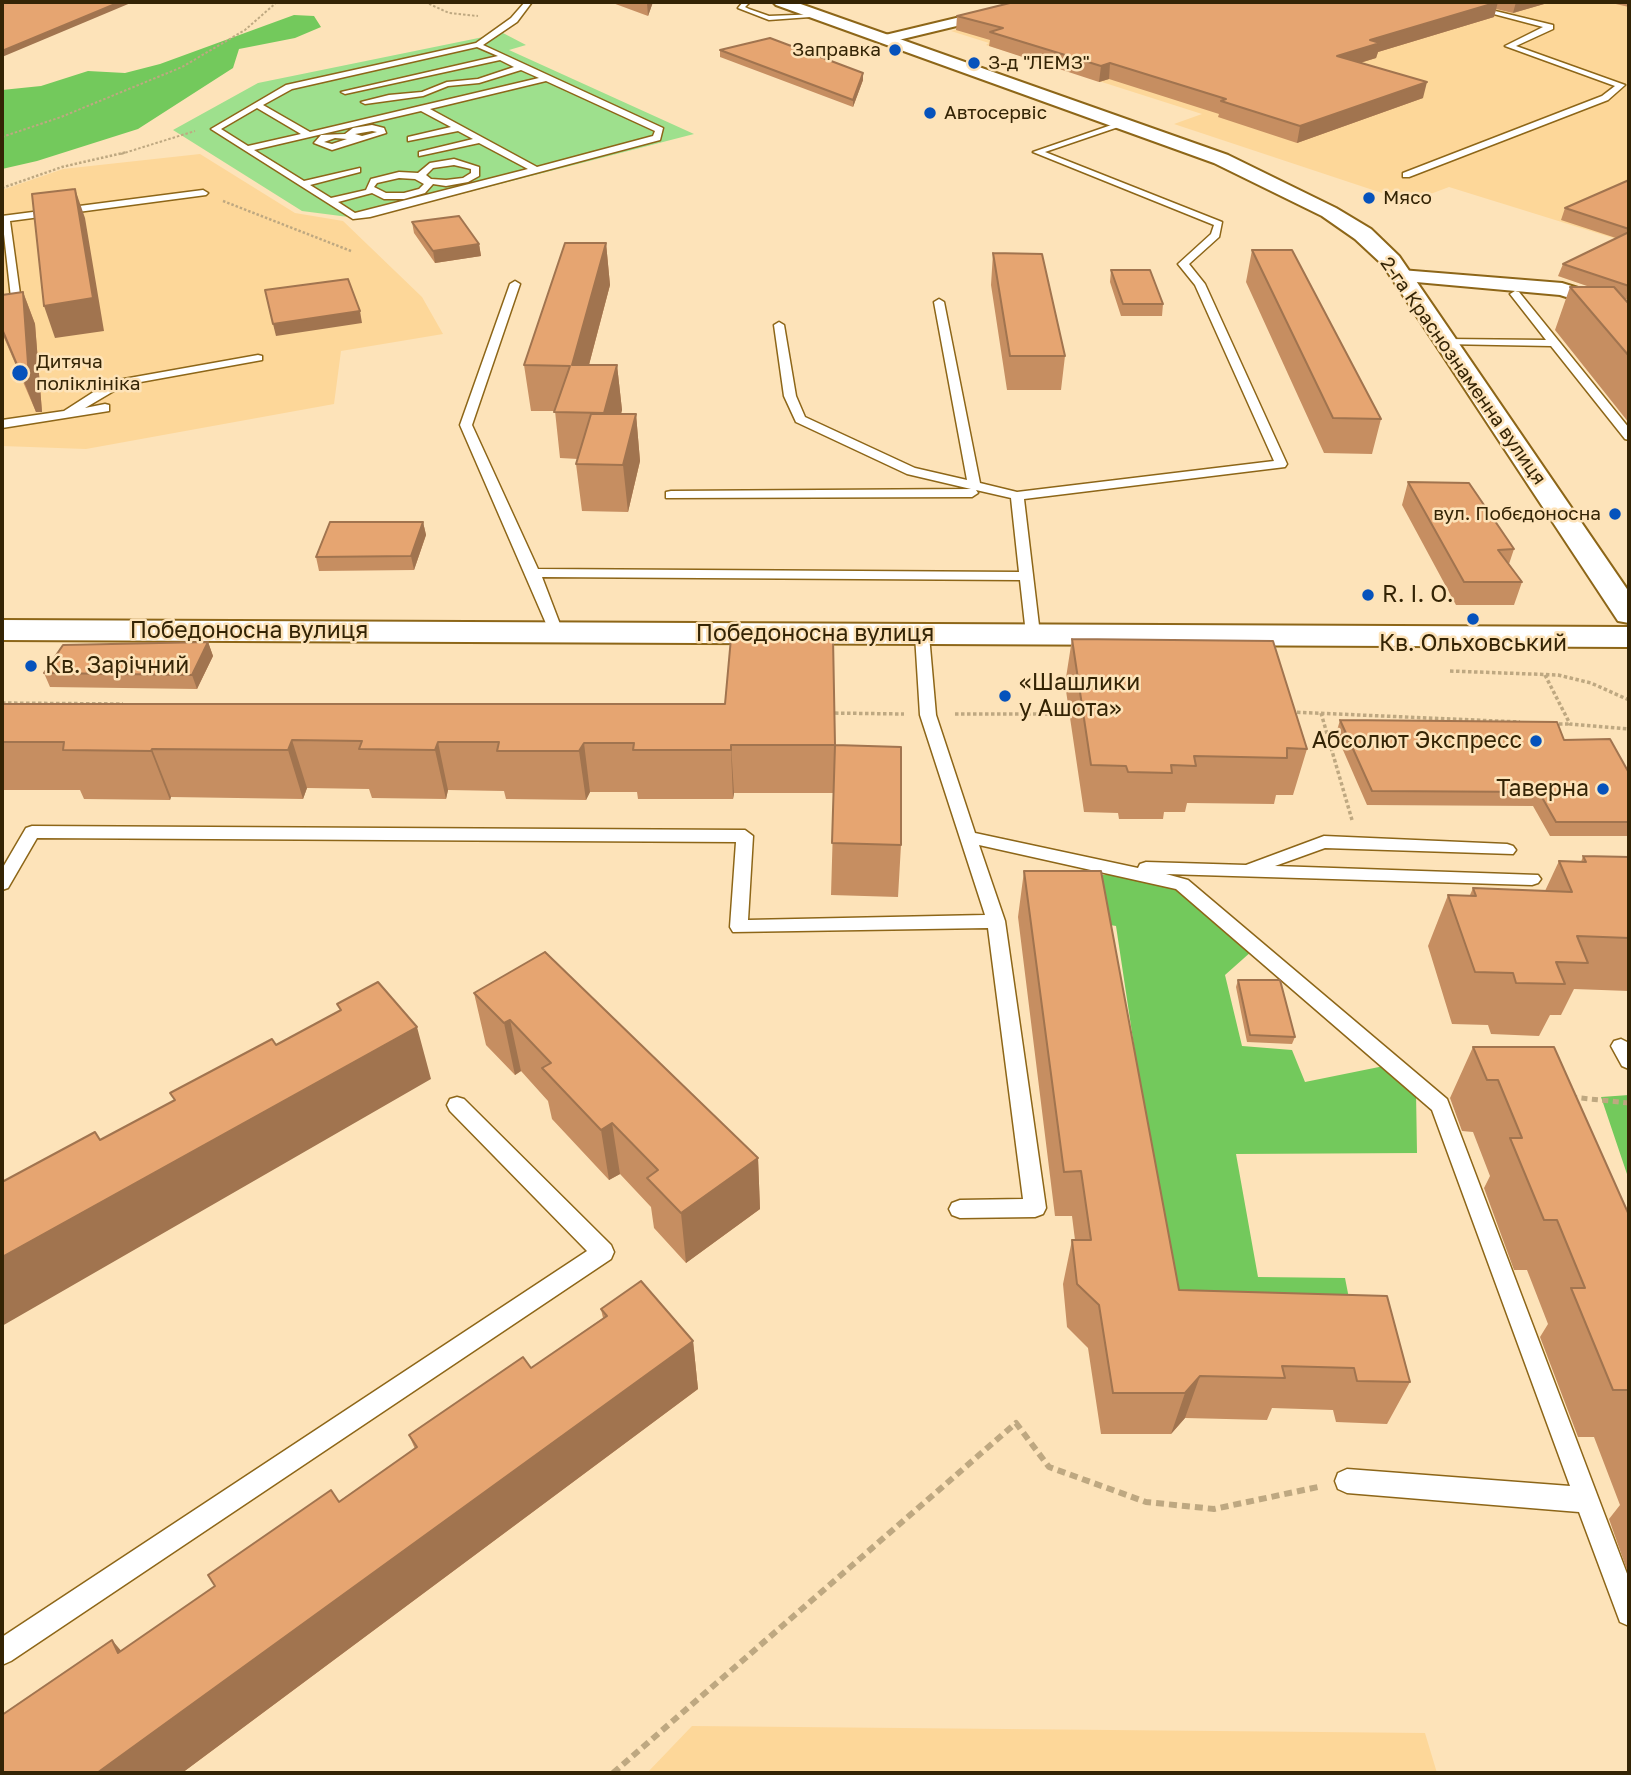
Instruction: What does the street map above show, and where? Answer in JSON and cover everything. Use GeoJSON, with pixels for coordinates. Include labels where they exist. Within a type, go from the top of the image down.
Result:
{"type":"FeatureCollection","features":[{"type":"Feature","properties":{"kind":"street","name":"2-га Краснознаменна вулиця"},"geometry":{"type":"LineString","coordinates":[[781,2],[1221,159],[1329,212],[1363,234],[1391,261],[1629,614]]}},
{"type":"Feature","properties":{"kind":"street"},"geometry":{"type":"LineString","coordinates":[[886,39],[1039,2]]}},
{"type":"Feature","properties":{"kind":"street"},"geometry":{"type":"LineString","coordinates":[[1401,276],[1562,289],[1629,312]]}},
{"type":"Feature","properties":{"kind":"street","name":"Победоносна вулиця"},"geometry":{"type":"LineString","coordinates":[[2,630],[1629,637]]}},
{"type":"Feature","properties":{"kind":"lane"},"geometry":{"type":"LineString","coordinates":[[345,92],[501,58],[660,130],[657,138],[367,215],[353,215],[215,129],[289,87],[478,45],[514,20],[529,2]]}},
{"type":"Feature","properties":{"kind":"lane"},"geometry":{"type":"LineString","coordinates":[[747,2],[740,7],[758,15],[783,18],[820,16]]}},
{"type":"Feature","properties":{"kind":"lane"},"geometry":{"type":"LineString","coordinates":[[1406,176],[1605,97],[1621,85],[1509,46],[1550,27],[1451,2]]}},
{"type":"Feature","properties":{"kind":"lane"},"geometry":{"type":"LineString","coordinates":[[478,45],[504,56],[501,58]]}},
{"type":"Feature","properties":{"kind":"lane"},"geometry":{"type":"LineString","coordinates":[[362,101],[423,94],[447,84],[479,81],[517,66]]}},
{"type":"Feature","properties":{"kind":"lane"},"geometry":{"type":"LineString","coordinates":[[248,149],[546,79]]}},
{"type":"Feature","properties":{"kind":"lane"},"geometry":{"type":"LineString","coordinates":[[320,80],[391,115]]}},
{"type":"Feature","properties":{"kind":"lane"},"geometry":{"type":"LineString","coordinates":[[452,88],[468,97]]}},
{"type":"Feature","properties":{"kind":"lane"},"geometry":{"type":"LineString","coordinates":[[257,104],[309,135]]}},
{"type":"Feature","properties":{"kind":"lane"},"geometry":{"type":"LineString","coordinates":[[422,108],[536,170]]}},
{"type":"Feature","properties":{"kind":"lane"},"geometry":{"type":"LineString","coordinates":[[426,119],[438,117]]}},
{"type":"Feature","properties":{"kind":"lane"},"geometry":{"type":"LineString","coordinates":[[779,325],[790,397],[800,419],[911,471],[1017,496],[1281,464],[1200,284],[1183,264],[1216,235],[1219,224],[1037,152],[1126,123]]}},
{"type":"Feature","properties":{"kind":"lane"},"geometry":{"type":"LineString","coordinates":[[308,147],[343,145],[352,140],[350,137],[373,138],[382,133],[381,130],[392,127]]}},
{"type":"Feature","properties":{"kind":"lane"},"geometry":{"type":"LineString","coordinates":[[411,139],[459,128]]}},
{"type":"Feature","properties":{"kind":"lane"},"geometry":{"type":"LineString","coordinates":[[422,154],[480,140]]}},
{"type":"Feature","properties":{"kind":"lane"},"geometry":{"type":"LineString","coordinates":[[262,158],[274,156]]}},
{"type":"Feature","properties":{"kind":"lane"},"geometry":{"type":"LineString","coordinates":[[500,161],[513,158]]}},
{"type":"Feature","properties":{"kind":"lane"},"geometry":{"type":"LineString","coordinates":[[331,201],[371,191],[384,196],[414,194],[427,188],[428,181],[423,178],[421,172],[437,164],[454,162],[475,167],[488,164]]}},
{"type":"Feature","properties":{"kind":"lane"},"geometry":{"type":"LineString","coordinates":[[371,191],[370,185],[390,176],[408,175],[436,182],[465,180],[476,174],[475,167]]}},
{"type":"Feature","properties":{"kind":"lane"},"geometry":{"type":"LineString","coordinates":[[303,184],[357,170]]}},
{"type":"Feature","properties":{"kind":"lane"},"geometry":{"type":"LineString","coordinates":[[18,321],[4,219],[202,193]]}},
{"type":"Feature","properties":{"kind":"lane"},"geometry":{"type":"LineString","coordinates":[[515,284],[466,425],[533,573],[556,632]]}},
{"type":"Feature","properties":{"kind":"lane"},"geometry":{"type":"LineString","coordinates":[[1516,294],[1629,436]]}},
{"type":"Feature","properties":{"kind":"lane"},"geometry":{"type":"LineString","coordinates":[[939,302],[974,486]]}},
{"type":"Feature","properties":{"kind":"lane"},"geometry":{"type":"LineString","coordinates":[[1446,342],[1554,343]]}},
{"type":"Feature","properties":{"kind":"lane"},"geometry":{"type":"LineString","coordinates":[[67,414],[110,386],[122,382],[258,358]]}},
{"type":"Feature","properties":{"kind":"lane"},"geometry":{"type":"LineString","coordinates":[[2,424],[105,408]]}},
{"type":"Feature","properties":{"kind":"lane"},"geometry":{"type":"LineString","coordinates":[[671,495],[999,492]]}},
{"type":"Feature","properties":{"kind":"lane"},"geometry":{"type":"LineString","coordinates":[[1017,496],[1033,634]]}},
{"type":"Feature","properties":{"kind":"lane"},"geometry":{"type":"LineString","coordinates":[[533,573],[1026,576]]}},
{"type":"Feature","properties":{"kind":"lane"},"geometry":{"type":"LineString","coordinates":[[922,635],[928,715],[996,921],[1035,1208],[960,1209]]}},
{"type":"Feature","properties":{"kind":"lane"},"geometry":{"type":"LineString","coordinates":[[2,884],[32,832],[745,836],[740,927],[996,921]]}},
{"type":"Feature","properties":{"kind":"lane"},"geometry":{"type":"LineString","coordinates":[[968,837],[1182,884],[1440,1105],[1629,1613]]}},
{"type":"Feature","properties":{"kind":"lane"},"geometry":{"type":"LineString","coordinates":[[1240,871],[1324,842],[1507,850]]}},
{"type":"Feature","properties":{"kind":"lane"},"geometry":{"type":"LineString","coordinates":[[1104,867],[1532,879]]}},
{"type":"Feature","properties":{"kind":"lane"},"geometry":{"type":"LineString","coordinates":[[2,1652],[603,1252],[457,1105]]}},
{"type":"Feature","properties":{"kind":"lane"},"geometry":{"type":"LineString","coordinates":[[1347,1480],[1587,1500]]}},
{"type":"Feature","properties":{"kind":"path"},"geometry":{"type":"LineString","coordinates":[[2,137],[61,117],[182,67],[245,30],[277,2]]}},
{"type":"Feature","properties":{"kind":"path"},"geometry":{"type":"LineString","coordinates":[[425,2],[449,13],[514,20]]}},
{"type":"Feature","properties":{"kind":"path"},"geometry":{"type":"LineString","coordinates":[[2,188],[62,167],[118,155],[192,131],[215,129]]}},
{"type":"Feature","properties":{"kind":"path"},"geometry":{"type":"LineString","coordinates":[[202,193],[351,251]]}},
{"type":"Feature","properties":{"kind":"path"},"geometry":{"type":"LineString","coordinates":[[1450,671],[1544,674],[1591,682],[1629,700]]}},
{"type":"Feature","properties":{"kind":"path"},"geometry":{"type":"LineString","coordinates":[[1544,674],[1570,724]]}},
{"type":"Feature","properties":{"kind":"path"},"geometry":{"type":"LineString","coordinates":[[2,703],[126,704]]}},
{"type":"Feature","properties":{"kind":"path"},"geometry":{"type":"LineString","coordinates":[[1278,712],[1528,722]]}},
{"type":"Feature","properties":{"kind":"path"},"geometry":{"type":"LineString","coordinates":[[817,713],[1082,714]]}},
{"type":"Feature","properties":{"kind":"path"},"geometry":{"type":"LineString","coordinates":[[1321,713],[1359,844]]}},
{"type":"Feature","properties":{"kind":"path"},"geometry":{"type":"LineString","coordinates":[[1542,723],[1629,729]]}},
{"type":"Feature","properties":{"kind":"path"},"geometry":{"type":"LineString","coordinates":[[1563,1096],[1629,1103]]}},
{"type":"Feature","properties":{"kind":"path"},"geometry":{"type":"LineString","coordinates":[[613,1773],[1016,1423],[1049,1467],[1146,1502],[1214,1509],[1347,1480]]}},
{"type":"Feature","properties":{"kind":"shaded area"},"geometry":{"type":"Polygon","coordinates":[[[1070,2],[1629,2],[1629,300],[1558,276],[1626,242],[1449,187],[1409,202],[1174,124],[1202,114],[986,45],[989,43],[951,31],[1070,2]]]}},
{"type":"Feature","properties":{"kind":"shaded area"},"geometry":{"type":"Polygon","coordinates":[[[200,154],[295,213],[343,221],[422,297],[443,334],[341,351],[334,404],[86,449],[2,446],[2,190],[63,169],[200,154]]]}},
{"type":"Feature","properties":{"kind":"shaded area"},"geometry":{"type":"Polygon","coordinates":[[[692,1726],[1425,1733],[1437,1773],[647,1773],[692,1726]]]}},
{"type":"Feature","properties":{"kind":"green space"},"geometry":{"type":"Polygon","coordinates":[[[294,15],[314,16],[321,27],[295,38],[239,49],[233,68],[138,129],[37,161],[2,169],[2,90],[41,86],[88,71],[125,73],[160,64],[294,15]]]}},
{"type":"Feature","properties":{"kind":"green space"},"geometry":{"type":"Polygon","coordinates":[[[503,33],[526,45],[509,50],[694,134],[364,219],[302,211],[173,130],[258,83],[503,33]]]}},
{"type":"Feature","properties":{"kind":"green space"},"geometry":{"type":"Polygon","coordinates":[[[1116,874],[1178,886],[1252,951],[1225,975],[1242,1046],[1292,1050],[1305,1082],[1384,1066],[1416,1091],[1417,1153],[1236,1154],[1258,1277],[1345,1278],[1355,1329],[1175,1319],[1116,926],[1087,921],[1085,876],[1116,874]]]}},
{"type":"Feature","properties":{"kind":"green space"},"geometry":{"type":"Polygon","coordinates":[[[1629,1095],[1629,1180],[1601,1097],[1629,1095]]]}},
{"type":"Feature","properties":{"kind":"building"},"geometry":{"type":"Polygon","coordinates":[[[2,2],[120,2],[2,51],[2,2]]]}},
{"type":"Feature","properties":{"kind":"building"},"geometry":{"type":"Polygon","coordinates":[[[1014,2],[1498,2],[1370,40],[1380,43],[1337,56],[1427,82],[1300,126],[1221,101],[1226,99],[1110,63],[1101,66],[990,32],[1003,28],[957,16],[1014,2]]]}},
{"type":"Feature","properties":{"kind":"building"},"geometry":{"type":"Polygon","coordinates":[[[770,38],[863,73],[853,100],[720,50],[770,38]]]}},
{"type":"Feature","properties":{"kind":"building"},"geometry":{"type":"Polygon","coordinates":[[[1629,180],[1629,229],[1565,208],[1629,180]]]}},
{"type":"Feature","properties":{"kind":"building"},"geometry":{"type":"Polygon","coordinates":[[[75,189],[93,298],[44,306],[32,194],[75,189]]]}},
{"type":"Feature","properties":{"kind":"building"},"geometry":{"type":"Polygon","coordinates":[[[459,216],[479,244],[433,251],[412,222],[459,216]]]}},
{"type":"Feature","properties":{"kind":"building"},"geometry":{"type":"Polygon","coordinates":[[[1629,232],[1629,286],[1563,264],[1629,232]]]}},
{"type":"Feature","properties":{"kind":"building"},"geometry":{"type":"Polygon","coordinates":[[[565,243],[606,243],[572,365],[617,365],[604,413],[554,412],[570,366],[524,365],[565,243]]]}},
{"type":"Feature","properties":{"kind":"building"},"geometry":{"type":"Polygon","coordinates":[[[1252,250],[1292,250],[1381,419],[1333,418],[1252,250]]]}},
{"type":"Feature","properties":{"kind":"building"},"geometry":{"type":"Polygon","coordinates":[[[993,253],[1042,254],[1065,356],[1010,356],[993,253]]]}},
{"type":"Feature","properties":{"kind":"building"},"geometry":{"type":"Polygon","coordinates":[[[1111,270],[1150,270],[1163,304],[1123,304],[1111,270]]]}},
{"type":"Feature","properties":{"kind":"building"},"geometry":{"type":"Polygon","coordinates":[[[348,279],[360,311],[273,324],[265,290],[348,279]]]}},
{"type":"Feature","properties":{"kind":"building"},"geometry":{"type":"Polygon","coordinates":[[[1570,287],[1614,287],[1629,304],[1629,356],[1570,287]]]}},
{"type":"Feature","properties":{"kind":"building"},"geometry":{"type":"Polygon","coordinates":[[[23,292],[29,378],[23,379],[2,329],[2,295],[23,292]]]}},
{"type":"Feature","properties":{"kind":"building"},"geometry":{"type":"Polygon","coordinates":[[[591,414],[636,414],[623,465],[576,464],[591,414]]]}},
{"type":"Feature","properties":{"kind":"building"},"geometry":{"type":"Polygon","coordinates":[[[1408,482],[1469,483],[1514,549],[1498,550],[1522,582],[1464,582],[1408,482]]]}},
{"type":"Feature","properties":{"kind":"building"},"geometry":{"type":"Polygon","coordinates":[[[330,522],[423,522],[411,556],[316,557],[330,522]]]}},
{"type":"Feature","properties":{"kind":"building"},"geometry":{"type":"Polygon","coordinates":[[[731,638],[833,638],[835,745],[731,745],[731,750],[633,750],[634,743],[584,743],[579,751],[497,751],[499,742],[438,742],[435,750],[359,749],[362,741],[292,740],[288,750],[151,751],[63,750],[64,742],[2,742],[2,704],[725,704],[731,638]]]}},
{"type":"Feature","properties":{"kind":"building"},"geometry":{"type":"Polygon","coordinates":[[[1072,639],[1273,641],[1307,749],[1287,748],[1287,758],[1194,756],[1196,766],[1171,765],[1172,773],[1128,772],[1126,766],[1091,765],[1072,639]]]}},
{"type":"Feature","properties":{"kind":"building"},"geometry":{"type":"Polygon","coordinates":[[[208,642],[192,675],[44,673],[63,645],[208,642]]]}},
{"type":"Feature","properties":{"kind":"building"},"geometry":{"type":"Polygon","coordinates":[[[1340,720],[1557,722],[1564,740],[1610,739],[1629,773],[1629,822],[1556,822],[1539,792],[1372,791],[1340,720]]]}},
{"type":"Feature","properties":{"kind":"building"},"geometry":{"type":"Polygon","coordinates":[[[835,745],[901,747],[901,845],[832,843],[835,745]]]}},
{"type":"Feature","properties":{"kind":"building"},"geometry":{"type":"Polygon","coordinates":[[[1583,856],[1629,857],[1629,938],[1577,936],[1588,963],[1556,962],[1565,984],[1516,983],[1513,973],[1475,972],[1448,895],[1476,896],[1473,888],[1572,892],[1559,861],[1586,862],[1583,856]]]}},
{"type":"Feature","properties":{"kind":"building"},"geometry":{"type":"Polygon","coordinates":[[[1024,871],[1101,871],[1179,1290],[1387,1296],[1410,1382],[1357,1381],[1354,1368],[1282,1366],[1285,1378],[1200,1376],[1185,1393],[1113,1393],[1099,1305],[1077,1284],[1072,1240],[1091,1240],[1081,1171],[1064,1172],[1024,871]]]}},
{"type":"Feature","properties":{"kind":"building"},"geometry":{"type":"Polygon","coordinates":[[[545,952],[758,1158],[681,1213],[647,1178],[658,1170],[612,1123],[601,1130],[542,1068],[551,1063],[510,1020],[504,1023],[474,993],[545,952]]]}},
{"type":"Feature","properties":{"kind":"building"},"geometry":{"type":"Polygon","coordinates":[[[1238,980],[1280,980],[1295,1037],[1250,1035],[1238,980]]]}},
{"type":"Feature","properties":{"kind":"building"},"geometry":{"type":"Polygon","coordinates":[[[378,982],[417,1027],[2,1257],[2,1182],[95,1132],[100,1140],[175,1100],[170,1093],[272,1039],[276,1045],[341,1010],[337,1004],[378,982]]]}},
{"type":"Feature","properties":{"kind":"building"},"geometry":{"type":"Polygon","coordinates":[[[1473,1047],[1554,1047],[1629,1215],[1629,1390],[1613,1390],[1571,1288],[1585,1288],[1557,1220],[1544,1220],[1510,1138],[1522,1138],[1498,1080],[1487,1080],[1473,1047]]]}},
{"type":"Feature","properties":{"kind":"building"},"geometry":{"type":"Polygon","coordinates":[[[641,1281],[693,1341],[97,1773],[2,1773],[2,1715],[112,1640],[118,1653],[215,1586],[208,1575],[331,1490],[339,1502],[417,1447],[409,1435],[523,1357],[531,1368],[607,1316],[601,1309],[641,1281]]]}},
{"type":"Feature","properties":{"kind":"place","name":"Заправка"},"geometry":{"type":"Point","coordinates":[895,50]}},
{"type":"Feature","properties":{"kind":"place","name":"З-д \"ЛЕМЗ\""},"geometry":{"type":"Point","coordinates":[974,63]}},
{"type":"Feature","properties":{"kind":"place","name":"Автосервіс"},"geometry":{"type":"Point","coordinates":[930,113]}},
{"type":"Feature","properties":{"kind":"place","name":"Мясо"},"geometry":{"type":"Point","coordinates":[1369,198]}},
{"type":"Feature","properties":{"kind":"place","name":"Дитяча поліклініка"},"geometry":{"type":"Point","coordinates":[20,373]}},
{"type":"Feature","properties":{"kind":"place","name":"вул. Побєдоносна"},"geometry":{"type":"Point","coordinates":[1615,514]}},
{"type":"Feature","properties":{"kind":"place","name":"R. I. O."},"geometry":{"type":"Point","coordinates":[1368,595]}},
{"type":"Feature","properties":{"kind":"place","name":"Кв. Ольховський"},"geometry":{"type":"Point","coordinates":[1473,619]}},
{"type":"Feature","properties":{"kind":"place","name":"Кв. Зарічний"},"geometry":{"type":"Point","coordinates":[31,666]}},
{"type":"Feature","properties":{"kind":"place","name":"«Шашлики у Ашота»"},"geometry":{"type":"Point","coordinates":[1005,696]}},
{"type":"Feature","properties":{"kind":"place","name":"Абсолют Экспресс"},"geometry":{"type":"Point","coordinates":[1536,741]}},
{"type":"Feature","properties":{"kind":"place","name":"Таверна"},"geometry":{"type":"Point","coordinates":[1603,789]}}]}
